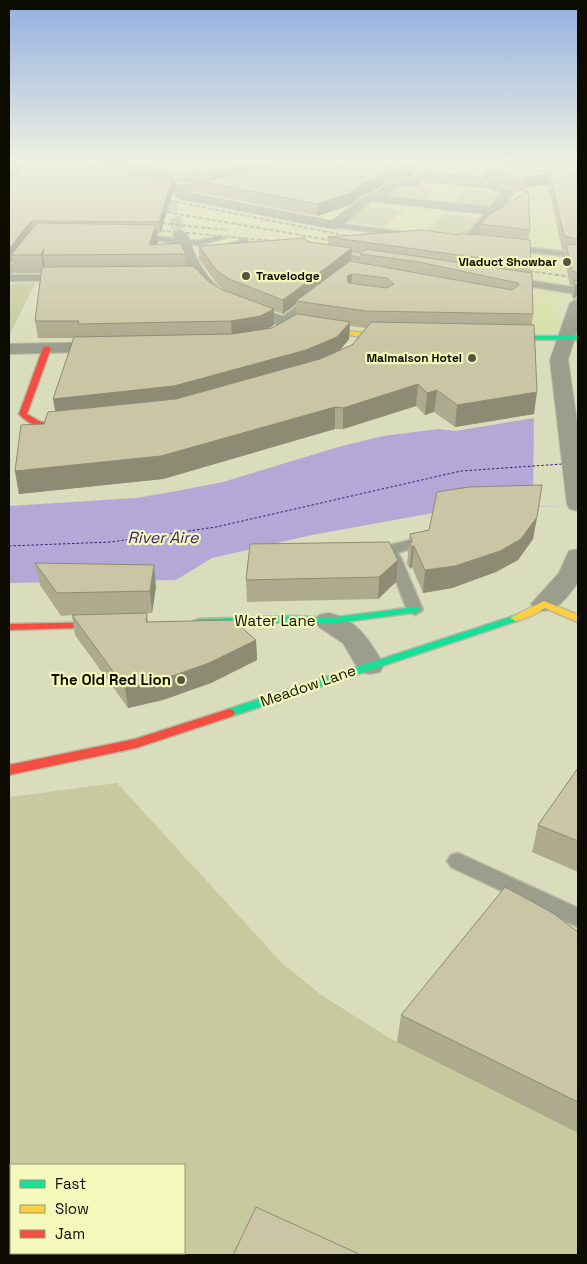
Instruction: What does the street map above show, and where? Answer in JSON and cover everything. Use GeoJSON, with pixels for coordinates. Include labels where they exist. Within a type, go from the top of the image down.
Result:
{"type":"FeatureCollection","features":[{"type":"Feature","properties":{"kind":"street"},"geometry":{"type":"LineString","coordinates":[[308,220],[334,225],[340,220]]}},
{"type":"Feature","properties":{"kind":"street"},"geometry":{"type":"LineString","coordinates":[[467,242],[486,220]]}},
{"type":"Feature","properties":{"kind":"street"},"geometry":{"type":"LineString","coordinates":[[178,237],[189,254],[191,277],[225,299],[259,314],[288,322],[364,335],[413,337]]}},
{"type":"Feature","properties":{"kind":"street"},"geometry":{"type":"LineString","coordinates":[[578,303],[571,338],[559,360],[578,504]]}},
{"type":"Feature","properties":{"kind":"street"},"geometry":{"type":"LineString","coordinates":[[273,335],[288,322]]}},
{"type":"Feature","properties":{"kind":"street"},"geometry":{"type":"LineString","coordinates":[[354,348],[364,335]]}},
{"type":"Feature","properties":{"kind":"street"},"geometry":{"type":"LineString","coordinates":[[491,338],[571,338]]}},
{"type":"Feature","properties":{"kind":"street"},"geometry":{"type":"LineString","coordinates":[[9,349],[125,347]]}},
{"type":"Feature","properties":{"kind":"street"},"geometry":{"type":"LineString","coordinates":[[42,427],[28,422],[24,414],[47,348]]}},
{"type":"Feature","properties":{"kind":"street"},"geometry":{"type":"LineString","coordinates":[[24,435],[42,427],[81,423]]}},
{"type":"Feature","properties":{"kind":"street","name":"Meadow Lane"},"geometry":{"type":"LineString","coordinates":[[9,770],[136,743],[370,664],[494,626],[530,612],[544,604],[564,585],[578,563],[578,556]]}},
{"type":"Feature","properties":{"kind":"street"},"geometry":{"type":"LineString","coordinates":[[544,604],[578,619]]}},
{"type":"Feature","properties":{"kind":"street"},"geometry":{"type":"LineString","coordinates":[[328,620],[415,610]]}},
{"type":"Feature","properties":{"kind":"street","name":"Water Lane"},"geometry":{"type":"LineString","coordinates":[[184,622],[286,619],[328,620],[354,638],[370,664]]}},
{"type":"Feature","properties":{"kind":"street"},"geometry":{"type":"LineString","coordinates":[[9,627],[126,624]]}},
{"type":"Feature","properties":{"kind":"lane"},"geometry":{"type":"LineString","coordinates":[[334,225],[403,231],[419,236]]}},
{"type":"Feature","properties":{"kind":"lane"},"geometry":{"type":"LineString","coordinates":[[121,236],[178,237],[197,244],[221,238]]}},
{"type":"Feature","properties":{"kind":"lane"},"geometry":{"type":"LineString","coordinates":[[207,251],[244,241]]}},
{"type":"Feature","properties":{"kind":"lane"},"geometry":{"type":"LineString","coordinates":[[9,273],[31,243]]}},
{"type":"Feature","properties":{"kind":"lane"},"geometry":{"type":"LineString","coordinates":[[503,247],[578,255]]}},
{"type":"Feature","properties":{"kind":"lane"},"geometry":{"type":"LineString","coordinates":[[320,253],[373,260]]}},
{"type":"Feature","properties":{"kind":"lane"},"geometry":{"type":"LineString","coordinates":[[352,267],[363,259]]}},
{"type":"Feature","properties":{"kind":"lane"},"geometry":{"type":"LineString","coordinates":[[9,278],[75,278]]}},
{"type":"Feature","properties":{"kind":"lane"},"geometry":{"type":"LineString","coordinates":[[500,279],[578,291]]}},
{"type":"Feature","properties":{"kind":"lane"},"geometry":{"type":"LineString","coordinates":[[288,322],[322,291]]}},
{"type":"Feature","properties":{"kind":"lane"},"geometry":{"type":"LineString","coordinates":[[366,550],[387,552],[412,544]]}},
{"type":"Feature","properties":{"kind":"lane"},"geometry":{"type":"LineString","coordinates":[[387,552],[394,558],[401,571],[415,610]]}},
{"type":"Feature","properties":{"kind":"lane"},"geometry":{"type":"LineString","coordinates":[[458,860],[578,918]]}},
{"type":"Feature","properties":{"kind":"shaded area"},"geometry":{"type":"Polygon","coordinates":[[[9,220],[568,220],[578,289],[567,291],[555,315],[563,320],[555,332],[431,334],[378,332],[304,321],[268,311],[215,286],[215,273],[206,258],[203,238],[9,222],[9,220]]]}},
{"type":"Feature","properties":{"kind":"shaded area"},"geometry":{"type":"Polygon","coordinates":[[[349,220],[392,220],[384,227],[346,222],[349,220]]]}},
{"type":"Feature","properties":{"kind":"shaded area"},"geometry":{"type":"Polygon","coordinates":[[[438,220],[478,220],[464,236],[426,231],[438,220]]]}},
{"type":"Feature","properties":{"kind":"shaded area"},"geometry":{"type":"Polygon","coordinates":[[[35,283],[9,336],[9,284],[35,283]]]}},
{"type":"Feature","properties":{"kind":"shaded area"},"geometry":{"type":"Polygon","coordinates":[[[117,783],[282,963],[320,994],[386,1036],[578,1133],[578,1255],[9,1255],[9,797],[117,783]]]}},
{"type":"Feature","properties":{"kind":"water","name":"River Aire"},"geometry":{"type":"Polygon","coordinates":[[[534,418],[578,506],[466,507],[312,535],[212,558],[176,580],[9,583],[9,506],[136,498],[223,482],[342,446],[383,436],[439,429],[455,431],[534,418]]]}},
{"type":"Feature","properties":{"kind":"pier"},"geometry":{"type":"Polygon","coordinates":[[[578,413],[578,506],[533,506],[534,414],[578,413]]]}},
{"type":"Feature","properties":{"kind":"building"},"geometry":{"type":"Polygon","coordinates":[[[9,220],[160,220],[159,222],[31,221],[9,249],[9,220]]]}},
{"type":"Feature","properties":{"kind":"building"},"geometry":{"type":"Polygon","coordinates":[[[485,220],[529,220],[530,230],[481,224],[485,220]]]}},
{"type":"Feature","properties":{"kind":"building"},"geometry":{"type":"Polygon","coordinates":[[[560,220],[578,220],[578,239],[564,236],[560,220]]]}},
{"type":"Feature","properties":{"kind":"building"},"geometry":{"type":"Polygon","coordinates":[[[37,223],[156,225],[149,245],[180,243],[186,254],[43,255],[44,249],[41,255],[11,255],[37,223]]]}},
{"type":"Feature","properties":{"kind":"building"},"geometry":{"type":"Polygon","coordinates":[[[422,230],[459,235],[463,233],[530,240],[531,265],[328,237],[422,230]]]}},
{"type":"Feature","properties":{"kind":"building"},"geometry":{"type":"Polygon","coordinates":[[[305,238],[308,242],[352,248],[283,300],[229,279],[216,270],[199,246],[305,238]]]}},
{"type":"Feature","properties":{"kind":"building"},"geometry":{"type":"Polygon","coordinates":[[[566,244],[578,245],[578,273],[572,271],[566,244]]]}},
{"type":"Feature","properties":{"kind":"building"},"geometry":{"type":"Polygon","coordinates":[[[366,249],[532,273],[533,314],[365,311],[296,301],[350,261],[512,290],[519,285],[518,283],[419,262],[360,254],[366,249]],[[352,274],[347,276],[348,283],[387,288],[394,284],[387,278],[352,274]]]}},
{"type":"Feature","properties":{"kind":"building"},"geometry":{"type":"Polygon","coordinates":[[[193,266],[209,282],[223,290],[274,309],[260,316],[231,321],[78,324],[79,321],[35,321],[42,267],[193,266]]]}},
{"type":"Feature","properties":{"kind":"building"},"geometry":{"type":"Polygon","coordinates":[[[297,314],[350,322],[337,337],[306,350],[174,386],[53,399],[74,337],[232,334],[272,328],[297,314]]]}},
{"type":"Feature","properties":{"kind":"building"},"geometry":{"type":"Polygon","coordinates":[[[371,322],[534,325],[537,392],[457,405],[437,390],[427,393],[418,384],[343,408],[335,407],[161,456],[15,471],[21,425],[44,424],[48,412],[176,399],[320,359],[352,345],[371,322]]]}},
{"type":"Feature","properties":{"kind":"building"},"geometry":{"type":"Polygon","coordinates":[[[542,485],[537,517],[521,539],[500,551],[455,566],[425,570],[414,546],[412,547],[409,542],[412,542],[410,534],[429,530],[437,492],[469,487],[542,485]]]}},
{"type":"Feature","properties":{"kind":"building"},"geometry":{"type":"Polygon","coordinates":[[[389,542],[398,560],[379,577],[246,580],[250,544],[389,542]]]}},
{"type":"Feature","properties":{"kind":"building"},"geometry":{"type":"Polygon","coordinates":[[[35,563],[154,565],[150,591],[57,593],[35,563]]]}},
{"type":"Feature","properties":{"kind":"building"},"geometry":{"type":"Polygon","coordinates":[[[147,613],[146,622],[233,620],[256,640],[209,663],[161,680],[125,688],[72,615],[147,613]]]}},
{"type":"Feature","properties":{"kind":"building"},"geometry":{"type":"Polygon","coordinates":[[[578,768],[578,841],[538,825],[578,768]]]}},
{"type":"Feature","properties":{"kind":"building"},"geometry":{"type":"Polygon","coordinates":[[[505,887],[553,913],[578,932],[578,1102],[401,1015],[505,887]]]}},
{"type":"Feature","properties":{"kind":"building"},"geometry":{"type":"Polygon","coordinates":[[[256,1207],[361,1255],[233,1255],[256,1207]]]}},
{"type":"Feature","properties":{"kind":"ferry route"},"geometry":{"type":"LineString","coordinates":[[9,546],[111,542],[216,527],[461,471],[563,464]]}},
{"type":"Feature","properties":{"kind":"tunnel"},"geometry":{"type":"LineString","coordinates":[[176,220],[180,234]]}},
{"type":"Feature","properties":{"kind":"railway"},"geometry":{"type":"LineString","coordinates":[[212,220],[341,242]]}},
{"type":"Feature","properties":{"kind":"railway"},"geometry":{"type":"LineString","coordinates":[[267,220],[358,238]]}},
{"type":"Feature","properties":{"kind":"railway"},"geometry":{"type":"LineString","coordinates":[[149,222],[228,230]]}},
{"type":"Feature","properties":{"kind":"railway"},"geometry":{"type":"LineString","coordinates":[[147,229],[283,242]]}},
{"type":"Feature","properties":{"kind":"railway"},"geometry":{"type":"LineString","coordinates":[[516,269],[578,278]]}},
{"type":"Feature","properties":{"kind":"traffic: fast"},"geometry":{"type":"LineString","coordinates":[[499,338],[578,338]]}},
{"type":"Feature","properties":{"kind":"traffic: fast"},"geometry":{"type":"LineString","coordinates":[[198,622],[296,619],[329,621],[415,610]]}},
{"type":"Feature","properties":{"kind":"traffic: fast"},"geometry":{"type":"LineString","coordinates":[[229,713],[516,618]]}},
{"type":"Feature","properties":{"kind":"traffic: slow"},"geometry":{"type":"LineString","coordinates":[[312,329],[364,335],[398,336]]}},
{"type":"Feature","properties":{"kind":"traffic: slow"},"geometry":{"type":"LineString","coordinates":[[516,618],[530,613],[544,604],[578,619]]}},
{"type":"Feature","properties":{"kind":"traffic: jam"},"geometry":{"type":"LineString","coordinates":[[47,348],[23,414],[28,419],[39,424],[72,424]]}},
{"type":"Feature","properties":{"kind":"traffic: jam"},"geometry":{"type":"LineString","coordinates":[[9,627],[110,625]]}},
{"type":"Feature","properties":{"kind":"traffic: jam"},"geometry":{"type":"LineString","coordinates":[[9,770],[136,743],[229,713]]}},
{"type":"Feature","properties":{"kind":"place","name":"Viaduct Showbar"},"geometry":{"type":"Point","coordinates":[567,262]}},
{"type":"Feature","properties":{"kind":"place","name":"Travelodge"},"geometry":{"type":"Point","coordinates":[246,276]}},
{"type":"Feature","properties":{"kind":"place","name":"Malmaison Hotel"},"geometry":{"type":"Point","coordinates":[472,358]}},
{"type":"Feature","properties":{"kind":"place","name":"The Old Red Lion"},"geometry":{"type":"Point","coordinates":[181,680]}}]}
